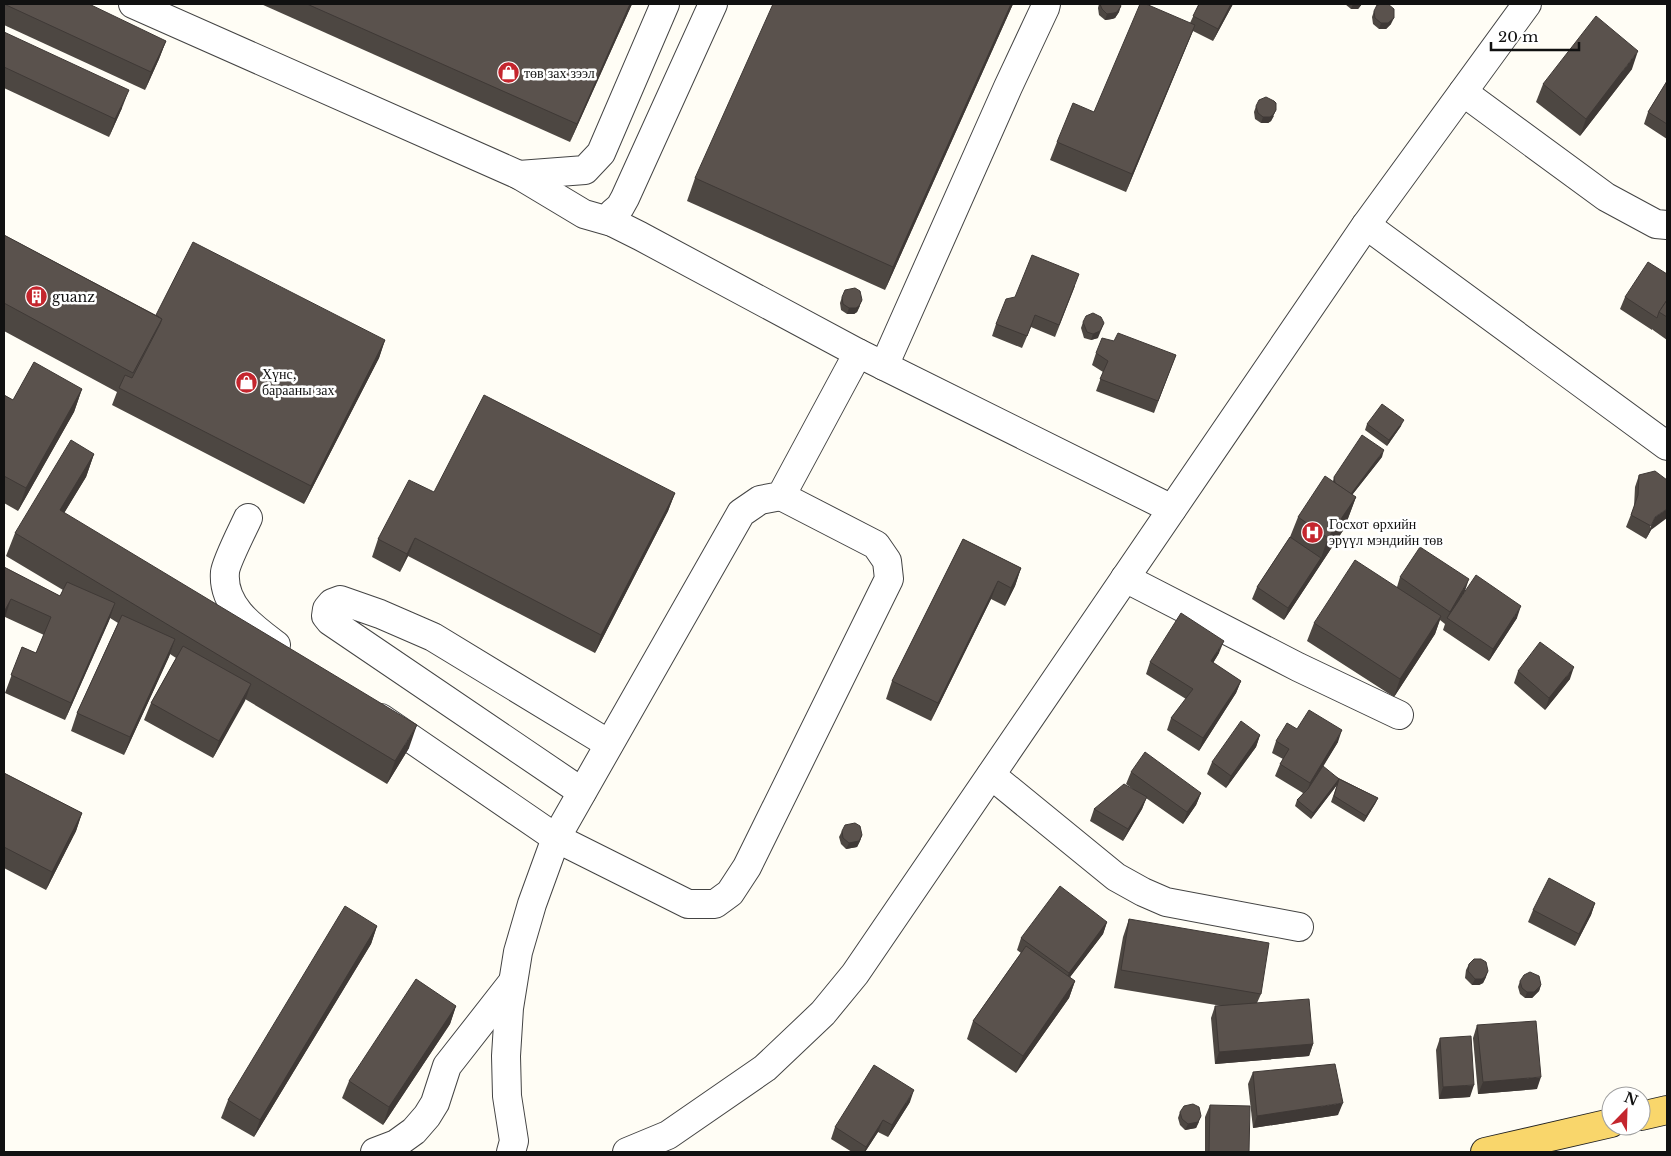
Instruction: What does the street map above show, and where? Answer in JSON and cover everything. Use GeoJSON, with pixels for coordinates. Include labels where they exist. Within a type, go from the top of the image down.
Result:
{"type":"FeatureCollection","features":[{"type":"Feature","properties":{"kind":"main road"},"geometry":{"type":"LineString","coordinates":[[1651,1114],[1667,1110]]}},
{"type":"Feature","properties":{"kind":"main road"},"geometry":{"type":"LineString","coordinates":[[1485,1152],[1601,1125]]}},
{"type":"Feature","properties":{"kind":"street"},"geometry":{"type":"LineString","coordinates":[[133,4],[519,175],[584,214],[612,222],[858,353],[1172,509]]}},
{"type":"Feature","properties":{"kind":"street"},"geometry":{"type":"LineString","coordinates":[[519,175],[585,170],[601,153],[665,4]]}},
{"type":"Feature","properties":{"kind":"street"},"geometry":{"type":"LineString","coordinates":[[612,222],[613,213],[620,207],[625,198],[713,4]]}},
{"type":"Feature","properties":{"kind":"street"},"geometry":{"type":"LineString","coordinates":[[884,366],[1046,4]]}},
{"type":"Feature","properties":{"kind":"street"},"geometry":{"type":"LineString","coordinates":[[627,1152],[670,1144],[765,1068],[823,1013],[855,974],[1366,225],[1463,92],[1523,5]]}},
{"type":"Feature","properties":{"kind":"street"},"geometry":{"type":"LineString","coordinates":[[1463,92],[1606,197],[1656,224],[1667,225]]}},
{"type":"Feature","properties":{"kind":"street"},"geometry":{"type":"LineString","coordinates":[[1366,225],[1667,446]]}},
{"type":"Feature","properties":{"kind":"street"},"geometry":{"type":"LineString","coordinates":[[781,496],[858,353]]}},
{"type":"Feature","properties":{"kind":"street"},"geometry":{"type":"LineString","coordinates":[[359,703],[556,838],[688,904],[715,904],[730,893],[747,867],[889,579],[887,561],[876,545],[781,496],[760,500],[741,514],[556,838],[532,904],[518,952],[509,1008],[506,1056],[507,1096],[517,1148]]}},
{"type":"Feature","properties":{"kind":"street"},"geometry":{"type":"LineString","coordinates":[[248,518],[225,571],[227,597],[246,622],[294,658]]}},
{"type":"Feature","properties":{"kind":"street"},"geometry":{"type":"LineString","coordinates":[[1125,578],[1298,667],[1399,715]]}},
{"type":"Feature","properties":{"kind":"street"},"geometry":{"type":"LineString","coordinates":[[582,792],[330,621],[326,616],[327,609],[332,603],[340,600],[380,614],[432,637],[610,744]]}},
{"type":"Feature","properties":{"kind":"street"},"geometry":{"type":"LineString","coordinates":[[991,775],[1116,877],[1143,892],[1166,902],[1299,928]]}},
{"type":"Feature","properties":{"kind":"street"},"geometry":{"type":"LineString","coordinates":[[375,1152],[396,1144],[414,1131],[427,1116],[436,1103],[447,1066],[513,982]]}},
{"type":"Feature","properties":{"kind":"building"},"geometry":{"type":"Polygon","coordinates":[[[4,4],[89,4],[166,41],[151,72],[4,4]]]}},
{"type":"Feature","properties":{"kind":"building","name":"төв зах зээл"},"geometry":{"type":"Polygon","coordinates":[[[307,4],[630,4],[577,124],[307,4]]]}},
{"type":"Feature","properties":{"kind":"building"},"geometry":{"type":"Polygon","coordinates":[[[773,4],[1011,4],[893,267],[695,178],[773,4]]]}},
{"type":"Feature","properties":{"kind":"building"},"geometry":{"type":"Polygon","coordinates":[[[1100,4],[1120,4],[1121,6],[1117,12],[1107,14],[1100,4]]]}},
{"type":"Feature","properties":{"kind":"building"},"geometry":{"type":"Polygon","coordinates":[[[1140,4],[1146,4],[1195,25],[1132,174],[1057,142],[1073,103],[1094,112],[1140,4]]]}},
{"type":"Feature","properties":{"kind":"building"},"geometry":{"type":"Polygon","coordinates":[[[1199,4],[1231,4],[1218,29],[1193,16],[1199,4]]]}},
{"type":"Feature","properties":{"kind":"building"},"geometry":{"type":"Polygon","coordinates":[[[1388,4],[1394,9],[1394,18],[1388,23],[1381,23],[1375,18],[1374,11],[1377,5],[1388,4]]]}},
{"type":"Feature","properties":{"kind":"building"},"geometry":{"type":"Polygon","coordinates":[[[1596,16],[1638,51],[1586,119],[1543,84],[1596,16]]]}},
{"type":"Feature","properties":{"kind":"building"},"geometry":{"type":"Polygon","coordinates":[[[4,32],[129,90],[115,119],[4,67],[4,32]]]}},
{"type":"Feature","properties":{"kind":"building"},"geometry":{"type":"Polygon","coordinates":[[[1667,81],[1667,124],[1648,112],[1667,81]]]}},
{"type":"Feature","properties":{"kind":"building"},"geometry":{"type":"Polygon","coordinates":[[[1266,97],[1276,103],[1276,110],[1270,117],[1263,117],[1258,113],[1256,106],[1259,100],[1266,97]]]}},
{"type":"Feature","properties":{"kind":"building"},"geometry":{"type":"Polygon","coordinates":[[[4,235],[162,319],[133,373],[4,303],[4,235]]]}},
{"type":"Feature","properties":{"kind":"building","name":"Хүнс, барааны зах"},"geometry":{"type":"Polygon","coordinates":[[[193,242],[385,340],[311,486],[119,388],[125,375],[132,378],[160,324],[162,319],[156,315],[193,242]]]}},
{"type":"Feature","properties":{"kind":"building"},"geometry":{"type":"Polygon","coordinates":[[[1032,255],[1079,274],[1059,325],[1035,315],[1027,336],[996,324],[1006,299],[1015,297],[1032,255]]]}},
{"type":"Feature","properties":{"kind":"building"},"geometry":{"type":"Polygon","coordinates":[[[1648,262],[1667,274],[1667,300],[1657,318],[1625,297],[1648,262]]]}},
{"type":"Feature","properties":{"kind":"building"},"geometry":{"type":"Polygon","coordinates":[[[855,288],[860,291],[862,300],[856,308],[849,308],[843,304],[842,297],[845,290],[855,288]]]}},
{"type":"Feature","properties":{"kind":"building"},"geometry":{"type":"Polygon","coordinates":[[[1667,300],[1667,317],[1659,312],[1667,300]]]}},
{"type":"Feature","properties":{"kind":"building"},"geometry":{"type":"Polygon","coordinates":[[[1093,313],[1101,317],[1104,323],[1100,331],[1093,334],[1087,332],[1083,322],[1086,316],[1093,313]]]}},
{"type":"Feature","properties":{"kind":"building"},"geometry":{"type":"Polygon","coordinates":[[[1118,333],[1176,355],[1158,401],[1100,379],[1108,361],[1096,353],[1102,338],[1114,341],[1118,333]]]}},
{"type":"Feature","properties":{"kind":"building"},"geometry":{"type":"Polygon","coordinates":[[[34,362],[82,389],[26,488],[4,476],[4,395],[13,400],[34,362]]]}},
{"type":"Feature","properties":{"kind":"building"},"geometry":{"type":"Polygon","coordinates":[[[484,395],[675,493],[601,635],[415,538],[407,554],[378,539],[409,480],[434,492],[484,395]]]}},
{"type":"Feature","properties":{"kind":"building"},"geometry":{"type":"Polygon","coordinates":[[[1382,404],[1404,420],[1389,440],[1367,424],[1382,404]]]}},
{"type":"Feature","properties":{"kind":"building"},"geometry":{"type":"Polygon","coordinates":[[[1362,435],[1384,450],[1351,494],[1335,483],[1334,477],[1362,435]]]}},
{"type":"Feature","properties":{"kind":"building"},"geometry":{"type":"Polygon","coordinates":[[[71,440],[94,454],[60,510],[417,725],[395,761],[15,533],[71,440]]]}},
{"type":"Feature","properties":{"kind":"building"},"geometry":{"type":"Polygon","coordinates":[[[1655,471],[1667,480],[1667,509],[1655,517],[1651,526],[1631,515],[1638,495],[1639,475],[1655,471]]]}},
{"type":"Feature","properties":{"kind":"building"},"geometry":{"type":"Polygon","coordinates":[[[1325,476],[1356,497],[1328,538],[1298,517],[1325,476]]]}},
{"type":"Feature","properties":{"kind":"building"},"geometry":{"type":"Polygon","coordinates":[[[1290,537],[1321,558],[1288,608],[1257,587],[1290,537]]]}},
{"type":"Feature","properties":{"kind":"building"},"geometry":{"type":"Polygon","coordinates":[[[963,539],[1021,568],[1011,588],[998,581],[938,703],[892,681],[963,539]]]}},
{"type":"Feature","properties":{"kind":"building"},"geometry":{"type":"Polygon","coordinates":[[[1420,547],[1469,579],[1450,612],[1400,577],[1420,547]]]}},
{"type":"Feature","properties":{"kind":"building"},"geometry":{"type":"Polygon","coordinates":[[[1355,560],[1441,616],[1400,679],[1314,623],[1355,560]]]}},
{"type":"Feature","properties":{"kind":"building"},"geometry":{"type":"Polygon","coordinates":[[[4,567],[60,596],[67,582],[115,603],[71,703],[11,675],[22,647],[36,653],[51,617],[11,599],[4,612],[4,567]]]}},
{"type":"Feature","properties":{"kind":"building"},"geometry":{"type":"Polygon","coordinates":[[[1476,575],[1521,606],[1493,649],[1447,618],[1476,575]]]}},
{"type":"Feature","properties":{"kind":"building"},"geometry":{"type":"Polygon","coordinates":[[[1181,613],[1224,641],[1211,661],[1241,681],[1203,738],[1171,718],[1193,689],[1150,662],[1181,613]]]}},
{"type":"Feature","properties":{"kind":"building"},"geometry":{"type":"Polygon","coordinates":[[[122,615],[175,639],[130,737],[77,713],[122,615]]]}},
{"type":"Feature","properties":{"kind":"building"},"geometry":{"type":"Polygon","coordinates":[[[1540,642],[1574,667],[1549,698],[1518,671],[1540,642]]]}},
{"type":"Feature","properties":{"kind":"building"},"geometry":{"type":"Polygon","coordinates":[[[183,646],[251,684],[219,741],[151,703],[183,646]]]}},
{"type":"Feature","properties":{"kind":"building"},"geometry":{"type":"Polygon","coordinates":[[[1309,710],[1342,730],[1310,783],[1280,764],[1289,749],[1276,741],[1287,723],[1297,729],[1309,710]]]}},
{"type":"Feature","properties":{"kind":"building"},"geometry":{"type":"Polygon","coordinates":[[[1241,721],[1260,735],[1231,776],[1212,762],[1241,721]]]}},
{"type":"Feature","properties":{"kind":"building"},"geometry":{"type":"Polygon","coordinates":[[[1145,752],[1201,793],[1187,812],[1131,772],[1145,752]]]}},
{"type":"Feature","properties":{"kind":"building"},"geometry":{"type":"Polygon","coordinates":[[[1323,766],[1339,779],[1313,813],[1297,800],[1308,789],[1323,766]]]}},
{"type":"Feature","properties":{"kind":"building"},"geometry":{"type":"Polygon","coordinates":[[[4,773],[82,813],[52,872],[4,847],[4,773]]]}},
{"type":"Feature","properties":{"kind":"building"},"geometry":{"type":"Polygon","coordinates":[[[1339,779],[1378,798],[1366,816],[1334,796],[1339,779]]]}},
{"type":"Feature","properties":{"kind":"building"},"geometry":{"type":"Polygon","coordinates":[[[1124,784],[1147,797],[1128,829],[1094,809],[1124,784]]]}},
{"type":"Feature","properties":{"kind":"building"},"geometry":{"type":"Polygon","coordinates":[[[855,823],[860,826],[862,835],[859,841],[849,843],[843,838],[842,831],[845,825],[855,823]]]}},
{"type":"Feature","properties":{"kind":"building"},"geometry":{"type":"Polygon","coordinates":[[[1549,878],[1595,903],[1579,934],[1533,910],[1549,878]]]}},
{"type":"Feature","properties":{"kind":"building"},"geometry":{"type":"Polygon","coordinates":[[[1060,886],[1107,922],[1069,973],[1021,938],[1060,886]]]}},
{"type":"Feature","properties":{"kind":"building"},"geometry":{"type":"Polygon","coordinates":[[[345,906],[377,926],[260,1120],[228,1100],[345,906]]]}},
{"type":"Feature","properties":{"kind":"building"},"geometry":{"type":"Polygon","coordinates":[[[1129,919],[1269,943],[1261,994],[1121,970],[1129,919]]]}},
{"type":"Feature","properties":{"kind":"building"},"geometry":{"type":"Polygon","coordinates":[[[1026,946],[1075,981],[1023,1056],[973,1021],[1026,946]]]}},
{"type":"Feature","properties":{"kind":"building"},"geometry":{"type":"Polygon","coordinates":[[[1474,959],[1481,959],[1486,962],[1488,971],[1482,979],[1475,979],[1468,971],[1469,964],[1474,959]]]}},
{"type":"Feature","properties":{"kind":"building"},"geometry":{"type":"Polygon","coordinates":[[[1530,972],[1539,976],[1541,985],[1534,992],[1527,992],[1522,988],[1520,981],[1524,975],[1530,972]]]}},
{"type":"Feature","properties":{"kind":"building"},"geometry":{"type":"Polygon","coordinates":[[[416,979],[456,1006],[389,1107],[349,1081],[416,979]]]}},
{"type":"Feature","properties":{"kind":"building"},"geometry":{"type":"Polygon","coordinates":[[[1309,999],[1313,1044],[1219,1052],[1215,1006],[1309,999]]]}},
{"type":"Feature","properties":{"kind":"building"},"geometry":{"type":"Polygon","coordinates":[[[1536,1021],[1541,1077],[1483,1082],[1477,1025],[1536,1021]]]}},
{"type":"Feature","properties":{"kind":"building"},"geometry":{"type":"Polygon","coordinates":[[[1471,1036],[1474,1085],[1443,1087],[1440,1038],[1471,1036]]]}},
{"type":"Feature","properties":{"kind":"building"},"geometry":{"type":"Polygon","coordinates":[[[1335,1064],[1343,1103],[1257,1116],[1253,1072],[1335,1064]]]}},
{"type":"Feature","properties":{"kind":"building"},"geometry":{"type":"Polygon","coordinates":[[[874,1065],[914,1090],[892,1125],[883,1120],[866,1147],[835,1127],[874,1065]]]}},
{"type":"Feature","properties":{"kind":"building"},"geometry":{"type":"Polygon","coordinates":[[[1193,1104],[1199,1107],[1201,1116],[1198,1122],[1188,1124],[1182,1119],[1180,1112],[1184,1106],[1193,1104]]]}},
{"type":"Feature","properties":{"kind":"building"},"geometry":{"type":"Polygon","coordinates":[[[1210,1105],[1250,1106],[1249,1152],[1209,1152],[1210,1105]]]}},
{"type":"Feature","properties":{"kind":"place","name":"төв зах зээл"},"geometry":{"type":"Point","coordinates":[508,73]}},
{"type":"Feature","properties":{"kind":"place","name":"guanz"},"geometry":{"type":"Point","coordinates":[36,297]}},
{"type":"Feature","properties":{"kind":"place","name":"Хүнс, барааны зах"},"geometry":{"type":"Point","coordinates":[246,382]}},
{"type":"Feature","properties":{"kind":"place","name":"Госхот өрхийн эрүүл мэндийн төв"},"geometry":{"type":"Point","coordinates":[1313,532]}}]}
